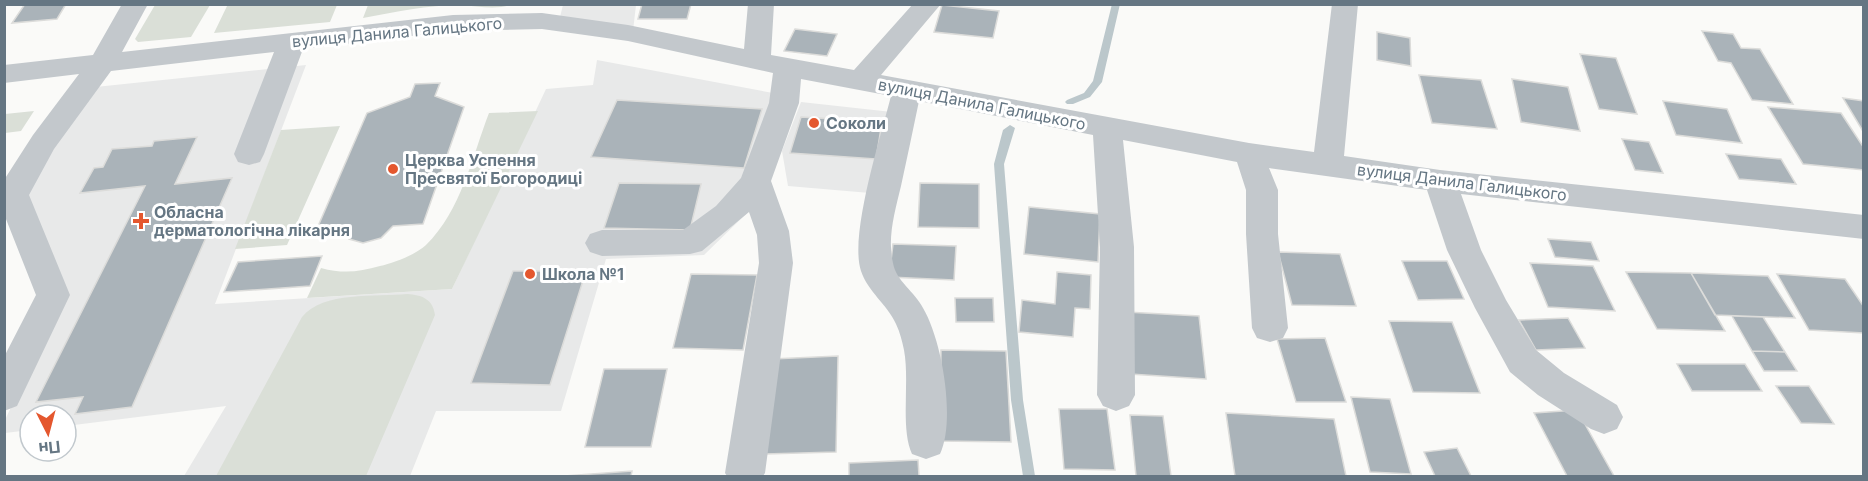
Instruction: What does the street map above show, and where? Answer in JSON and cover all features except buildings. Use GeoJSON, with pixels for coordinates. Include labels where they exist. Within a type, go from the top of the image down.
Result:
{"type":"FeatureCollection","features":[{"type":"Feature","properties":{"kind":"street"},"geometry":{"type":"LineString","coordinates":[[4,395],[53,294],[13,195],[22,173],[102,62],[135,4]]}},
{"type":"Feature","properties":{"kind":"street"},"geometry":{"type":"LineString","coordinates":[[757,61],[761,4]]}},
{"type":"Feature","properties":{"kind":"street"},"geometry":{"type":"LineString","coordinates":[[860,81],[927,4]]}},
{"type":"Feature","properties":{"kind":"street"},"geometry":{"type":"LineString","coordinates":[[1327,165],[1336,102],[1345,4]]}},
{"type":"Feature","properties":{"kind":"street","name":"вулиця Данила Галицького"},"geometry":{"type":"LineString","coordinates":[[4,74],[543,13],[757,61],[1249,154],[1440,181],[1863,227]]}},
{"type":"Feature","properties":{"kind":"street"},"geometry":{"type":"LineString","coordinates":[[249,154],[292,41]]}},
{"type":"Feature","properties":{"kind":"street"},"geometry":{"type":"LineString","coordinates":[[602,243],[690,242],[727,214],[744,197],[755,181],[784,103],[788,67]]}},
{"type":"Feature","properties":{"kind":"street"},"geometry":{"type":"LineString","coordinates":[[907,89],[876,225],[874,248],[876,266],[882,281],[905,307],[920,342],[925,384],[926,442]]}},
{"type":"Feature","properties":{"kind":"street"},"geometry":{"type":"LineString","coordinates":[[1107,128],[1117,247],[1116,395]]}},
{"type":"Feature","properties":{"kind":"street"},"geometry":{"type":"LineString","coordinates":[[1249,154],[1262,190],[1262,234],[1270,328]]}},
{"type":"Feature","properties":{"kind":"street"},"geometry":{"type":"LineString","coordinates":[[745,473],[776,263],[776,245],[772,229],[758,197],[755,181]]}},
{"type":"Feature","properties":{"kind":"street"},"geometry":{"type":"LineString","coordinates":[[1440,181],[1464,250],[1492,308],[1523,361],[1551,384],[1604,417]]}},
{"type":"Feature","properties":{"kind":"shaded area"},"geometry":{"type":"Polygon","coordinates":[[[228,4],[337,5],[330,22],[214,33],[228,4]]]}},
{"type":"Feature","properties":{"kind":"shaded area"},"geometry":{"type":"Polygon","coordinates":[[[368,4],[511,5],[436,6],[363,18],[368,4]]]}},
{"type":"Feature","properties":{"kind":"shaded area"},"geometry":{"type":"Polygon","coordinates":[[[155,5],[210,5],[191,37],[138,42],[135,39],[155,5]]]}},
{"type":"Feature","properties":{"kind":"shaded area"},"geometry":{"type":"Polygon","coordinates":[[[563,5],[636,5],[633,31],[559,21],[563,5]]]}},
{"type":"Feature","properties":{"kind":"shaded area"},"geometry":{"type":"Polygon","coordinates":[[[597,60],[773,93],[747,213],[704,255],[606,259],[561,411],[436,411],[410,476],[184,476],[226,406],[78,424],[78,403],[18,403],[18,431],[5,433],[4,422],[67,290],[22,193],[86,88],[306,65],[215,304],[452,289],[546,89],[593,85],[597,60]]]}},
{"type":"Feature","properties":{"kind":"shaded area"},"geometry":{"type":"Polygon","coordinates":[[[801,102],[892,112],[870,193],[788,186],[782,151],[801,102]]]}},
{"type":"Feature","properties":{"kind":"shaded area"},"geometry":{"type":"Polygon","coordinates":[[[34,111],[21,131],[5,133],[5,114],[34,111]]]}},
{"type":"Feature","properties":{"kind":"shaded area"},"geometry":{"type":"Polygon","coordinates":[[[538,111],[452,289],[307,298],[321,268],[344,272],[365,270],[404,258],[426,245],[438,231],[457,200],[489,113],[538,111]]]}},
{"type":"Feature","properties":{"kind":"shaded area"},"geometry":{"type":"Polygon","coordinates":[[[340,126],[287,245],[235,249],[281,130],[340,126]]]}},
{"type":"Feature","properties":{"kind":"shaded area"},"geometry":{"type":"Polygon","coordinates":[[[407,294],[426,299],[432,305],[435,315],[366,476],[216,476],[302,317],[311,309],[336,299],[407,294]]]}},
{"type":"Feature","properties":{"kind":"waterway"},"geometry":{"type":"LineString","coordinates":[[1070,102],[1087,95],[1097,82],[1116,4]]}},
{"type":"Feature","properties":{"kind":"waterway"},"geometry":{"type":"LineString","coordinates":[[1010,128],[999,164],[1017,400],[1029,476]]}},
{"type":"Feature","properties":{"kind":"place","name":"Соколи"},"geometry":{"type":"Point","coordinates":[814,123]}},
{"type":"Feature","properties":{"kind":"place","name":"Церква Успення Пресвятої Богородиці"},"geometry":{"type":"Point","coordinates":[393,169]}},
{"type":"Feature","properties":{"kind":"place","name":"Обласна дерматологічна лікарня"},"geometry":{"type":"Point","coordinates":[141,221]}},
{"type":"Feature","properties":{"kind":"place","name":"Школа №1"},"geometry":{"type":"Point","coordinates":[530,274]}}]}
